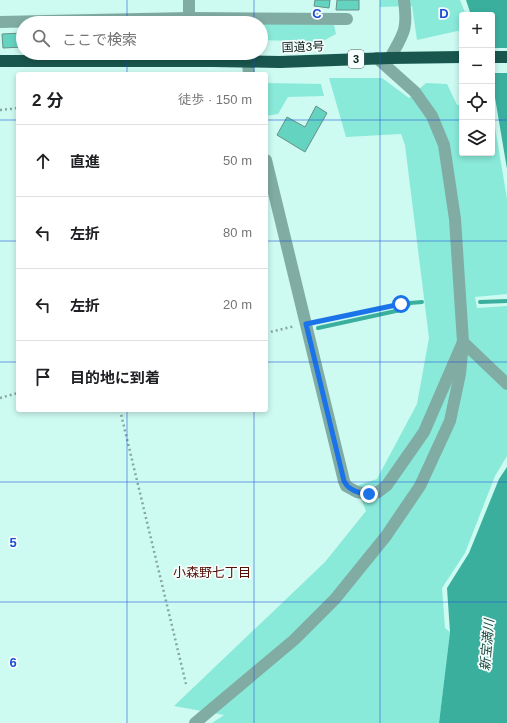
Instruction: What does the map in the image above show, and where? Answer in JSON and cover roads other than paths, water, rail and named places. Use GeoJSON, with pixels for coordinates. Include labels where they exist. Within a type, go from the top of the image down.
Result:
{"type":"FeatureCollection","features":[{"type":"Feature","properties":{"kind":"highway"},"geometry":{"type":"LineString","coordinates":[[495,57],[507,57]]}},
{"type":"Feature","properties":{"kind":"highway","name":"国道3号"},"geometry":{"type":"LineString","coordinates":[[0,61],[280,62],[377,58],[459,58]]}},
{"type":"Feature","properties":{"kind":"street"},"geometry":{"type":"LineString","coordinates":[[189,0],[189,16]]}},
{"type":"Feature","properties":{"kind":"street"},"geometry":{"type":"LineString","coordinates":[[390,58],[405,30],[406,18],[404,0]]}},
{"type":"Feature","properties":{"kind":"street"},"geometry":{"type":"LineString","coordinates":[[268,21],[347,19]]}},
{"type":"Feature","properties":{"kind":"street"},"geometry":{"type":"LineString","coordinates":[[0,22],[16,22]]}},
{"type":"Feature","properties":{"kind":"street"},"geometry":{"type":"LineString","coordinates":[[200,720],[294,640],[335,599],[390,530],[420,486],[450,422],[460,374],[463,342],[455,219],[444,145],[432,116],[415,92],[377,58]]}},
{"type":"Feature","properties":{"kind":"street"},"geometry":{"type":"LineString","coordinates":[[248,60],[249,72]]}},
{"type":"Feature","properties":{"kind":"street"},"geometry":{"type":"LineString","coordinates":[[268,168],[346,486],[357,492],[369,494],[378,492],[388,485],[424,432],[463,342]]}},
{"type":"Feature","properties":{"kind":"street"},"geometry":{"type":"LineString","coordinates":[[463,342],[507,384]]}},
{"type":"Feature","properties":{"kind":"water"},"geometry":{"type":"Polygon","coordinates":[[[466,0],[507,0],[507,169],[495,98],[495,12],[470,12],[466,0]]]}},
{"type":"Feature","properties":{"kind":"water","name":"新宝満川"},"geometry":{"type":"Polygon","coordinates":[[[507,467],[507,723],[439,723],[450,632],[447,588],[469,553],[499,479],[507,467]]]}},
{"type":"Feature","properties":{"kind":"waterway"},"geometry":{"type":"LineString","coordinates":[[480,302],[507,301]]}},
{"type":"Feature","properties":{"kind":"waterway"},"geometry":{"type":"LineString","coordinates":[[318,328],[405,309],[410,303],[422,302]]}},
{"type":"Feature","properties":{"kind":"district","name":"小森野七丁目"},"geometry":{"type":"Point","coordinates":[212,572]}}]}
